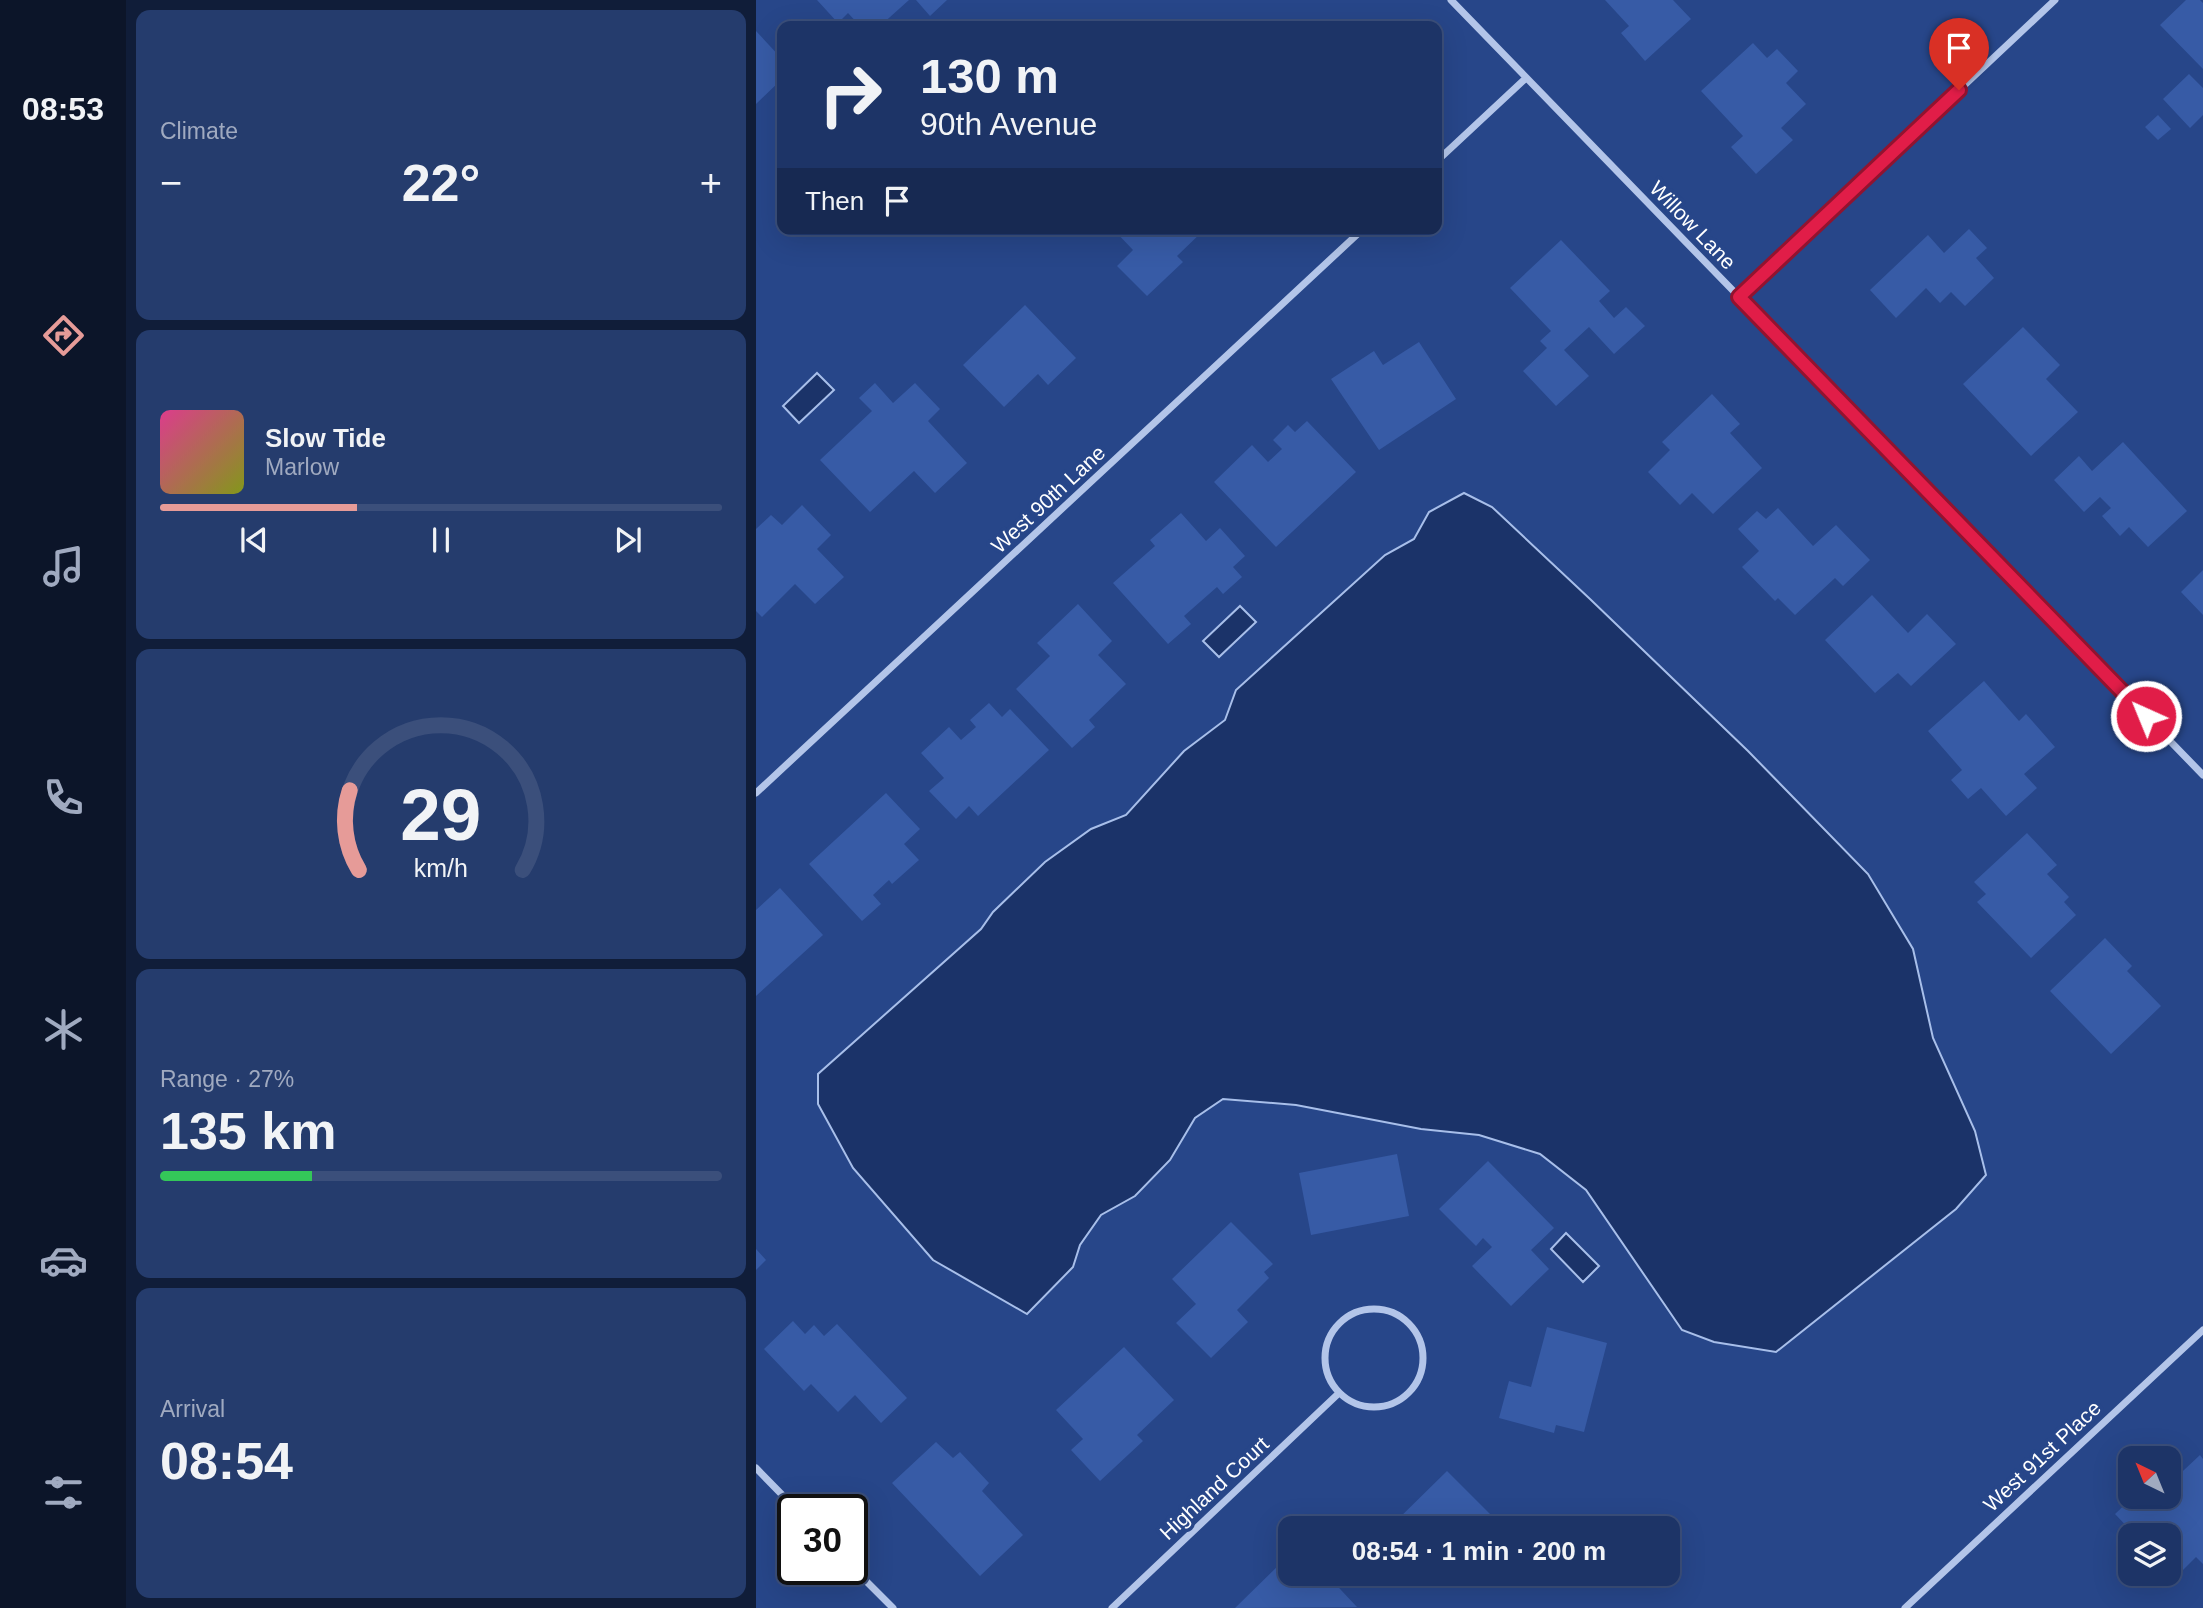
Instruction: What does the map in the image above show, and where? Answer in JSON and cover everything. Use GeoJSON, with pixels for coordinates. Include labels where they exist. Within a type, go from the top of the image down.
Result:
{"type":"FeatureCollection","features":[{"type":"Feature","properties":{"kind":"street","name":"Willow Lane"},"geometry":{"type":"LineString","coordinates":[[1451,0],[2203,775]]}},
{"type":"Feature","properties":{"kind":"street"},"geometry":{"type":"LineString","coordinates":[[1739,297],[2055,0]]}},
{"type":"Feature","properties":{"kind":"street"},"geometry":{"type":"LineString","coordinates":[[1442,156],[1526,78]]}},
{"type":"Feature","properties":{"kind":"street","name":"West 90th Lane"},"geometry":{"type":"LineString","coordinates":[[756,793],[1357,235]]}},
{"type":"Feature","properties":{"kind":"street"},"geometry":{"type":"LineString","coordinates":[[1382,1309],[1396,1313],[1409,1322],[1423,1349],[1418,1380],[1409,1392],[1397,1402],[1382,1406],[1352,1402],[1339,1393],[1331,1380],[1325,1350],[1339,1323],[1352,1314],[1382,1309]]}},
{"type":"Feature","properties":{"kind":"street","name":"West 91st Place"},"geometry":{"type":"LineString","coordinates":[[1905,1608],[2203,1330]]}},
{"type":"Feature","properties":{"kind":"street","name":"Highland Court"},"geometry":{"type":"LineString","coordinates":[[1112,1608],[1339,1393]]}},
{"type":"Feature","properties":{"kind":"street"},"geometry":{"type":"LineString","coordinates":[[756,1468],[781,1494]]}},
{"type":"Feature","properties":{"kind":"street"},"geometry":{"type":"LineString","coordinates":[[868,1583],[893,1608]]}},
{"type":"Feature","properties":{"kind":"water"},"geometry":{"type":"Polygon","coordinates":[[[817,373],[834,390],[799,423],[783,406],[817,373]]]}},
{"type":"Feature","properties":{"kind":"water"},"geometry":{"type":"Polygon","coordinates":[[[1464,493],[1492,507],[1590,599],[1748,751],[1868,874],[1913,949],[1933,1038],[1975,1131],[1986,1175],[1956,1209],[1776,1352],[1714,1342],[1682,1330],[1586,1190],[1540,1154],[1479,1135],[1421,1129],[1296,1105],[1223,1099],[1195,1118],[1170,1160],[1135,1196],[1101,1215],[1080,1245],[1073,1267],[1027,1314],[933,1260],[853,1168],[818,1104],[818,1074],[981,929],[993,912],[1045,862],[1091,829],[1126,815],[1184,751],[1225,720],[1236,690],[1385,555],[1414,539],[1429,512],[1464,493]]]}},
{"type":"Feature","properties":{"kind":"water"},"geometry":{"type":"Polygon","coordinates":[[[1240,606],[1256,622],[1219,657],[1203,641],[1240,606]]]}},
{"type":"Feature","properties":{"kind":"water"},"geometry":{"type":"Polygon","coordinates":[[[1566,1233],[1599,1266],[1583,1282],[1551,1249],[1566,1233]]]}},
{"type":"Feature","properties":{"kind":"building"},"geometry":{"type":"Polygon","coordinates":[[[817,0],[909,0],[886,21],[855,21],[848,13],[840,21],[836,21],[817,0]]]}},
{"type":"Feature","properties":{"kind":"building"},"geometry":{"type":"Polygon","coordinates":[[[916,0],[947,0],[930,16],[916,0]]]}},
{"type":"Feature","properties":{"kind":"building"},"geometry":{"type":"Polygon","coordinates":[[[1605,0],[1673,0],[1691,19],[1645,61],[1621,33],[1629,26],[1605,0]]]}},
{"type":"Feature","properties":{"kind":"building"},"geometry":{"type":"Polygon","coordinates":[[[2186,0],[2200,0],[2203,3],[2203,69],[2160,25],[2186,0]]]}},
{"type":"Feature","properties":{"kind":"building"},"geometry":{"type":"Polygon","coordinates":[[[756,31],[777,54],[777,84],[756,104],[756,31]]]}},
{"type":"Feature","properties":{"kind":"building"},"geometry":{"type":"Polygon","coordinates":[[[1753,43],[1767,58],[1777,49],[1798,71],[1786,83],[1806,104],[1781,128],[1793,140],[1756,174],[1731,147],[1743,136],[1701,91],[1753,43]]]}},
{"type":"Feature","properties":{"kind":"building"},"geometry":{"type":"Polygon","coordinates":[[[2189,74],[2203,88],[2203,115],[2190,128],[2163,99],[2189,74]]]}},
{"type":"Feature","properties":{"kind":"building"},"geometry":{"type":"Polygon","coordinates":[[[2158,115],[2171,129],[2158,140],[2145,127],[2158,115]]]}},
{"type":"Feature","properties":{"kind":"building"},"geometry":{"type":"Polygon","coordinates":[[[1969,229],[1987,248],[1976,258],[1994,278],[1965,306],[1951,292],[1940,303],[1926,288],[1896,318],[1870,290],[1928,235],[1944,253],[1969,229]]]}},
{"type":"Feature","properties":{"kind":"building"},"geometry":{"type":"Polygon","coordinates":[[[1119,235],[1199,235],[1177,256],[1183,262],[1147,296],[1117,266],[1133,250],[1119,235]]]}},
{"type":"Feature","properties":{"kind":"building"},"geometry":{"type":"Polygon","coordinates":[[[1561,240],[1610,291],[1599,301],[1614,318],[1626,307],[1645,326],[1614,354],[1589,327],[1564,350],[1589,376],[1556,406],[1523,371],[1547,348],[1540,341],[1551,331],[1510,288],[1561,240]]]}},
{"type":"Feature","properties":{"kind":"building"},"geometry":{"type":"Polygon","coordinates":[[[1025,305],[1076,358],[1048,385],[1038,374],[1004,407],[963,365],[1025,305]]]}},
{"type":"Feature","properties":{"kind":"building"},"geometry":{"type":"Polygon","coordinates":[[[2023,327],[2060,365],[2046,379],[2078,412],[2031,456],[1963,384],[2023,327]]]}},
{"type":"Feature","properties":{"kind":"building"},"geometry":{"type":"Polygon","coordinates":[[[1419,342],[1456,399],[1379,450],[1331,379],[1374,351],[1383,365],[1419,342]]]}},
{"type":"Feature","properties":{"kind":"building"},"geometry":{"type":"Polygon","coordinates":[[[875,383],[893,403],[915,383],[940,409],[928,421],[967,463],[935,493],[914,471],[870,512],[820,460],[872,411],[859,398],[875,383]]]}},
{"type":"Feature","properties":{"kind":"building"},"geometry":{"type":"Polygon","coordinates":[[[1712,394],[1740,424],[1730,433],[1762,468],[1713,514],[1692,493],[1680,505],[1648,472],[1670,450],[1662,442],[1712,394]]]}},
{"type":"Feature","properties":{"kind":"building"},"geometry":{"type":"Polygon","coordinates":[[[1307,421],[1356,472],[1276,547],[1214,482],[1252,445],[1268,462],[1282,449],[1273,440],[1288,425],[1295,432],[1307,421]]]}},
{"type":"Feature","properties":{"kind":"building"},"geometry":{"type":"Polygon","coordinates":[[[2123,442],[2187,511],[2148,547],[2129,527],[2120,536],[2102,516],[2111,508],[2100,497],[2084,512],[2054,480],[2079,456],[2092,471],[2123,442]]]}},
{"type":"Feature","properties":{"kind":"building"},"geometry":{"type":"Polygon","coordinates":[[[802,505],[831,535],[817,549],[844,577],[815,604],[795,584],[762,617],[756,611],[756,529],[771,515],[782,525],[802,505]]]}},
{"type":"Feature","properties":{"kind":"building"},"geometry":{"type":"Polygon","coordinates":[[[1778,508],[1813,546],[1836,525],[1870,560],[1843,586],[1835,578],[1795,615],[1778,598],[1775,601],[1742,567],[1759,551],[1738,529],[1757,511],[1766,519],[1778,508]]]}},
{"type":"Feature","properties":{"kind":"building"},"geometry":{"type":"Polygon","coordinates":[[[1181,513],[1206,541],[1220,528],[1245,556],[1233,567],[1242,577],[1223,594],[1217,587],[1184,616],[1191,624],[1168,644],[1113,583],[1155,546],[1150,540],[1181,513]]]}},
{"type":"Feature","properties":{"kind":"building"},"geometry":{"type":"Polygon","coordinates":[[[2203,570],[2203,615],[2181,592],[2203,570]]]}},
{"type":"Feature","properties":{"kind":"building"},"geometry":{"type":"Polygon","coordinates":[[[1872,595],[1908,633],[1927,614],[1956,644],[1911,686],[1898,673],[1875,693],[1825,640],[1872,595]]]}},
{"type":"Feature","properties":{"kind":"building"},"geometry":{"type":"Polygon","coordinates":[[[1078,604],[1112,641],[1098,655],[1126,684],[1089,720],[1095,727],[1072,748],[1016,689],[1050,656],[1037,643],[1078,604]]]}},
{"type":"Feature","properties":{"kind":"building"},"geometry":{"type":"Polygon","coordinates":[[[1984,681],[2019,721],[2026,714],[2055,747],[2024,774],[2037,788],[2006,816],[1981,788],[1968,799],[1951,780],[1962,770],[1928,731],[1984,681]]]}},
{"type":"Feature","properties":{"kind":"building"},"geometry":{"type":"Polygon","coordinates":[[[989,703],[1002,717],[1010,709],[1049,750],[978,816],[969,806],[956,819],[929,791],[944,778],[921,753],[949,727],[961,740],[976,727],[970,720],[989,703]]]}},
{"type":"Feature","properties":{"kind":"building"},"geometry":{"type":"Polygon","coordinates":[[[886,793],[920,829],[904,844],[919,860],[892,884],[889,880],[873,895],[881,904],[862,921],[809,864],[886,793]]]}},
{"type":"Feature","properties":{"kind":"building"},"geometry":{"type":"Polygon","coordinates":[[[2027,833],[2057,865],[2047,874],[2069,897],[2064,902],[2076,915],[2031,958],[1977,902],[1986,894],[1974,882],[2027,833]]]}},
{"type":"Feature","properties":{"kind":"building"},"geometry":{"type":"Polygon","coordinates":[[[780,888],[823,935],[756,996],[756,910],[780,888]]]}},
{"type":"Feature","properties":{"kind":"building"},"geometry":{"type":"Polygon","coordinates":[[[2105,938],[2132,966],[2127,971],[2161,1006],[2111,1054],[2050,991],[2105,938]]]}},
{"type":"Feature","properties":{"kind":"building"},"geometry":{"type":"Polygon","coordinates":[[[1397,1154],[1409,1216],[1311,1235],[1299,1173],[1397,1154]]]}},
{"type":"Feature","properties":{"kind":"building"},"geometry":{"type":"Polygon","coordinates":[[[1488,1161],[1554,1228],[1531,1250],[1549,1269],[1511,1306],[1472,1266],[1492,1247],[1483,1238],[1476,1246],[1439,1209],[1488,1161]]]}},
{"type":"Feature","properties":{"kind":"building"},"geometry":{"type":"Polygon","coordinates":[[[1231,1222],[1273,1264],[1264,1272],[1269,1278],[1237,1310],[1248,1322],[1211,1358],[1176,1323],[1196,1304],[1172,1279],[1231,1222]]]}},
{"type":"Feature","properties":{"kind":"building"},"geometry":{"type":"Polygon","coordinates":[[[756,1249],[766,1260],[756,1270],[756,1249]]]}},
{"type":"Feature","properties":{"kind":"building"},"geometry":{"type":"Polygon","coordinates":[[[793,1321],[805,1334],[814,1325],[824,1336],[837,1324],[907,1398],[881,1423],[855,1395],[838,1412],[811,1384],[804,1391],[764,1349],[793,1321]]]}},
{"type":"Feature","properties":{"kind":"building"},"geometry":{"type":"Polygon","coordinates":[[[1547,1327],[1607,1343],[1584,1432],[1556,1425],[1554,1433],[1499,1418],[1509,1381],[1531,1387],[1547,1327]]]}},
{"type":"Feature","properties":{"kind":"building"},"geometry":{"type":"Polygon","coordinates":[[[1124,1347],[1174,1400],[1137,1435],[1143,1441],[1100,1481],[1071,1450],[1083,1439],[1056,1410],[1124,1347]]]}},
{"type":"Feature","properties":{"kind":"building"},"geometry":{"type":"Polygon","coordinates":[[[936,1442],[953,1458],[960,1452],[989,1483],[982,1491],[1023,1535],[980,1576],[892,1483],[936,1442]]]}},
{"type":"Feature","properties":{"kind":"building"},"geometry":{"type":"Polygon","coordinates":[[[2200,1455],[2203,1459],[2203,1564],[2196,1557],[2181,1572],[2181,1523],[2124,1523],[2115,1514],[2120,1509],[2181,1509],[2181,1473],[2200,1455]]]}},
{"type":"Feature","properties":{"kind":"building"},"geometry":{"type":"Polygon","coordinates":[[[1447,1471],[1491,1515],[1490,1516],[1401,1516],[1447,1471]]]}},
{"type":"Feature","properties":{"kind":"building"},"geometry":{"type":"Polygon","coordinates":[[[1278,1566],[1278,1586],[1337,1586],[1357,1607],[1235,1608],[1278,1566]]]}},
{"type":"Feature","properties":{"kind":"route"},"geometry":{"type":"LineString","coordinates":[[1959,90],[1739,297],[2146,716]]}}]}
